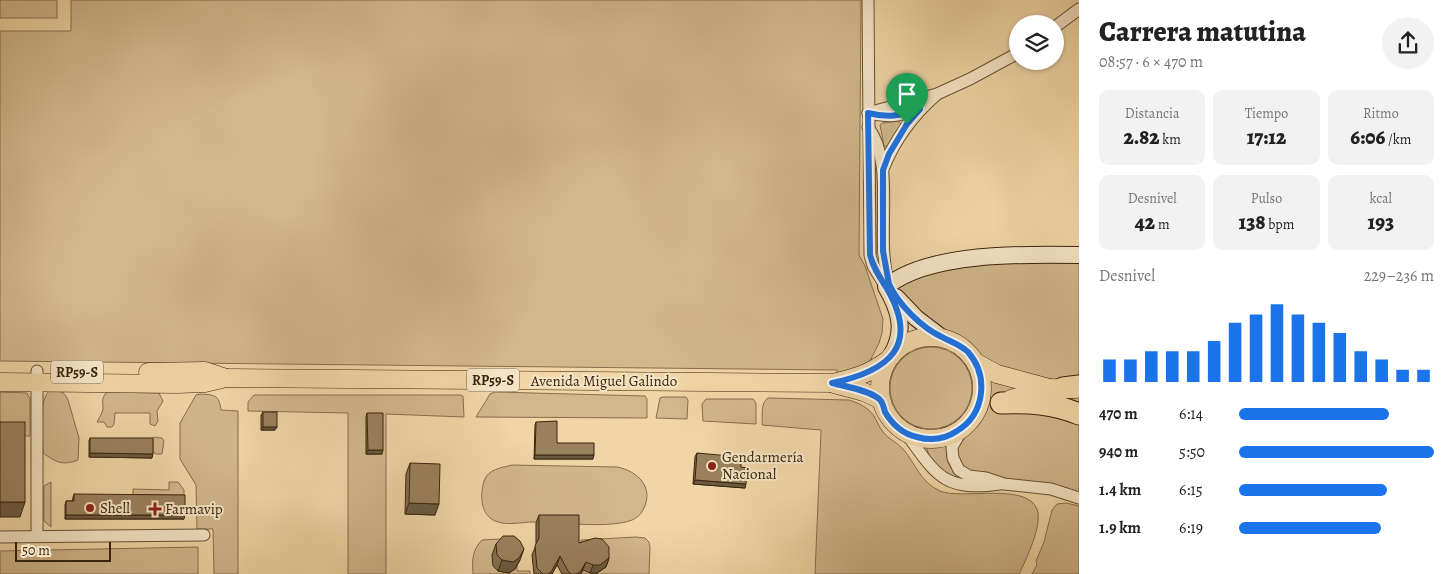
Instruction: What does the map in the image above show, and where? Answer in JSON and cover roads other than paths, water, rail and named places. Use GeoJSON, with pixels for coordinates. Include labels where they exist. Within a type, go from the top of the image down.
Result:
{"type":"FeatureCollection","features":[{"type":"Feature","properties":{"kind":"highway"},"geometry":{"type":"LineString","coordinates":[[1001,403],[1026,402],[1045,404],[1079,414]]}},
{"type":"Feature","properties":{"kind":"main road"},"geometry":{"type":"LineString","coordinates":[[887,285],[906,273],[946,262],[1010,256],[1079,255]]}},
{"type":"Feature","properties":{"kind":"main road"},"geometry":{"type":"LineString","coordinates":[[887,285],[907,310],[941,337]]}},
{"type":"Feature","properties":{"kind":"main road"},"geometry":{"type":"LineString","coordinates":[[887,285],[899,313],[900,334],[897,345],[880,379],[881,400],[890,419],[905,432],[916,437],[928,439],[952,435],[1001,403],[1026,394],[1068,388]]}},
{"type":"Feature","properties":{"kind":"main road"},"geometry":{"type":"LineString","coordinates":[[890,357],[902,345],[914,339],[927,336],[941,337],[955,342],[966,351],[975,362],[981,376],[982,390],[979,404],[968,423]]}},
{"type":"Feature","properties":{"kind":"main road","name":"Avenida Miguel Galindo"},"geometry":{"type":"LineString","coordinates":[[0,371],[37,377],[205,384],[226,378],[832,383],[862,376],[875,370],[890,357]]}},
{"type":"Feature","properties":{"kind":"main road"},"geometry":{"type":"LineString","coordinates":[[975,362],[997,374],[1068,388]]}},
{"type":"Feature","properties":{"kind":"main road","name":"Avenida Miguel Galindo"},"geometry":{"type":"LineString","coordinates":[[0,382],[37,377]]}},
{"type":"Feature","properties":{"kind":"main road","name":"Avenida Miguel Galindo"},"geometry":{"type":"LineString","coordinates":[[832,383],[864,392],[881,400]]}},
{"type":"Feature","properties":{"kind":"street"},"geometry":{"type":"LineString","coordinates":[[868,0],[870,255],[873,266],[887,285]]}},
{"type":"Feature","properties":{"kind":"street"},"geometry":{"type":"LineString","coordinates":[[1064,20],[1079,9]]}},
{"type":"Feature","properties":{"kind":"street"},"geometry":{"type":"LineString","coordinates":[[868,113],[937,94],[1009,58]]}},
{"type":"Feature","properties":{"kind":"street"},"geometry":{"type":"LineString","coordinates":[[883,170],[898,138],[920,109],[937,94]]}},
{"type":"Feature","properties":{"kind":"street"},"geometry":{"type":"LineString","coordinates":[[868,113],[895,117],[920,109]]}},
{"type":"Feature","properties":{"kind":"street"},"geometry":{"type":"LineString","coordinates":[[868,127],[878,144],[883,170],[883,251],[887,285]]}},
{"type":"Feature","properties":{"kind":"street"},"geometry":{"type":"LineString","coordinates":[[37,377],[38,536]]}},
{"type":"Feature","properties":{"kind":"street"},"geometry":{"type":"LineString","coordinates":[[968,423],[952,448],[953,458],[958,470],[970,476],[986,478],[1004,484]]}},
{"type":"Feature","properties":{"kind":"street"},"geometry":{"type":"LineString","coordinates":[[905,432],[936,473],[952,483],[965,486],[1004,484],[1051,489],[1079,498]]}},
{"type":"Feature","properties":{"kind":"street"},"geometry":{"type":"LineString","coordinates":[[0,536],[204,535]]}},
{"type":"Feature","properties":{"kind":"place","name":"Gendarmería Nacional"},"geometry":{"type":"Point","coordinates":[712,466]}},
{"type":"Feature","properties":{"kind":"place","name":"Shell"},"geometry":{"type":"Point","coordinates":[90,508]}},
{"type":"Feature","properties":{"kind":"place","name":"Farmavip"},"geometry":{"type":"Point","coordinates":[155,509]}}]}
